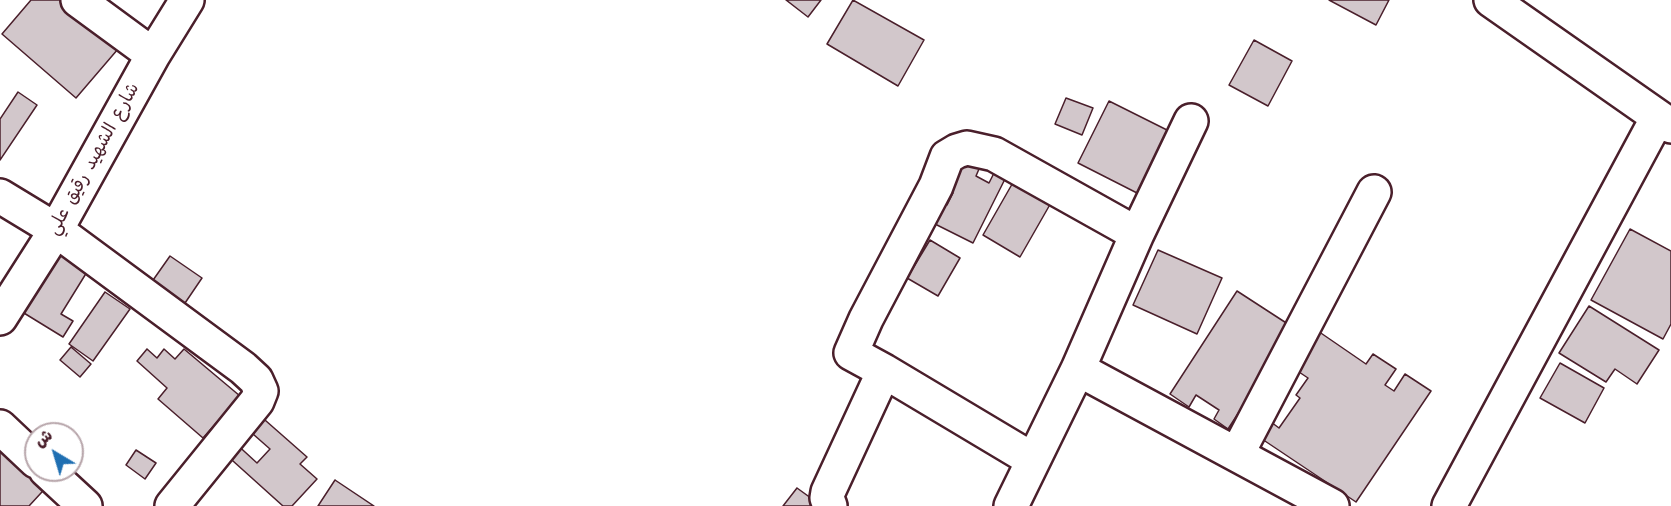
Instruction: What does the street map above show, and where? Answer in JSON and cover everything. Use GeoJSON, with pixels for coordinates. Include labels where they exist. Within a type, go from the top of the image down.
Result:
{"type":"FeatureCollection","features":[{"type":"Feature","properties":{"kind":"street"},"geometry":{"type":"LineString","coordinates":[[78,0],[153,55]]}},
{"type":"Feature","properties":{"kind":"street","name":"شارع الشهيد رقيق علي"},"geometry":{"type":"LineString","coordinates":[[0,318],[56,230],[153,55],[187,0]]}},
{"type":"Feature","properties":{"kind":"street"},"geometry":{"type":"LineString","coordinates":[[1449,506],[1664,122],[1491,0]]}},
{"type":"Feature","properties":{"kind":"street"},"geometry":{"type":"LineString","coordinates":[[1011,506],[1191,121]]}},
{"type":"Feature","properties":{"kind":"street"},"geometry":{"type":"LineString","coordinates":[[1033,460],[851,353],[866,319],[936,186],[947,158],[957,151],[967,148],[994,154],[1137,234]]}},
{"type":"Feature","properties":{"kind":"street"},"geometry":{"type":"LineString","coordinates":[[1237,454],[1374,192]]}},
{"type":"Feature","properties":{"kind":"street"},"geometry":{"type":"LineString","coordinates":[[0,196],[56,230],[243,368],[256,380],[261,391],[257,401],[172,506]]}},
{"type":"Feature","properties":{"kind":"street"},"geometry":{"type":"LineString","coordinates":[[1077,369],[1332,506]]}},
{"type":"Feature","properties":{"kind":"street"},"geometry":{"type":"LineString","coordinates":[[830,506],[827,498],[828,492],[884,371]]}},
{"type":"Feature","properties":{"kind":"street"},"geometry":{"type":"LineString","coordinates":[[0,427],[24,450]]}},
{"type":"Feature","properties":{"kind":"street"},"geometry":{"type":"LineString","coordinates":[[59,482],[85,506]]}},
{"type":"Feature","properties":{"kind":"building"},"geometry":{"type":"Polygon","coordinates":[[[31,0],[78,0],[130,35],[76,98],[2,34],[31,0]]]}},
{"type":"Feature","properties":{"kind":"building"},"geometry":{"type":"Polygon","coordinates":[[[786,0],[821,0],[808,17],[786,0]]]}},
{"type":"Feature","properties":{"kind":"building"},"geometry":{"type":"Polygon","coordinates":[[[853,0],[924,40],[898,86],[827,44],[853,0]]]}},
{"type":"Feature","properties":{"kind":"building"},"geometry":{"type":"Polygon","coordinates":[[[1329,0],[1389,0],[1376,25],[1329,0]]]}},
{"type":"Feature","properties":{"kind":"building"},"geometry":{"type":"Polygon","coordinates":[[[1254,40],[1292,61],[1268,106],[1229,85],[1254,40]]]}},
{"type":"Feature","properties":{"kind":"building"},"geometry":{"type":"Polygon","coordinates":[[[18,92],[37,105],[0,160],[0,119],[18,92]]]}},
{"type":"Feature","properties":{"kind":"building"},"geometry":{"type":"Polygon","coordinates":[[[1066,98],[1093,108],[1082,135],[1055,124],[1066,98]]]}},
{"type":"Feature","properties":{"kind":"building"},"geometry":{"type":"Polygon","coordinates":[[[1109,101],[1171,132],[1139,194],[1078,163],[1109,101]]]}},
{"type":"Feature","properties":{"kind":"building"},"geometry":{"type":"Polygon","coordinates":[[[963,153],[982,162],[976,176],[989,183],[996,169],[1007,175],[973,243],[929,221],[939,201],[947,205],[953,193],[945,189],[963,153]]]}},
{"type":"Feature","properties":{"kind":"building"},"geometry":{"type":"Polygon","coordinates":[[[1015,179],[1052,201],[1020,257],[983,235],[1015,179]]]}},
{"type":"Feature","properties":{"kind":"building"},"geometry":{"type":"Polygon","coordinates":[[[1630,229],[1671,251],[1671,324],[1663,339],[1591,300],[1630,229]]]}},
{"type":"Feature","properties":{"kind":"building"},"geometry":{"type":"Polygon","coordinates":[[[64,239],[95,259],[61,314],[73,321],[63,337],[19,310],[64,239]]]}},
{"type":"Feature","properties":{"kind":"building"},"geometry":{"type":"Polygon","coordinates":[[[930,240],[960,258],[938,296],[907,278],[930,240]]]}},
{"type":"Feature","properties":{"kind":"building"},"geometry":{"type":"Polygon","coordinates":[[[1158,250],[1222,278],[1197,334],[1133,305],[1158,250]]]}},
{"type":"Feature","properties":{"kind":"building"},"geometry":{"type":"Polygon","coordinates":[[[170,256],[202,278],[183,306],[151,283],[170,256]]]}},
{"type":"Feature","properties":{"kind":"building"},"geometry":{"type":"Polygon","coordinates":[[[1237,291],[1294,328],[1228,429],[1214,419],[1219,410],[1196,395],[1189,407],[1170,394],[1237,291]]]}},
{"type":"Feature","properties":{"kind":"building"},"geometry":{"type":"Polygon","coordinates":[[[105,292],[130,309],[93,361],[69,344],[105,292]]]}},
{"type":"Feature","properties":{"kind":"building"},"geometry":{"type":"Polygon","coordinates":[[[1589,306],[1659,350],[1637,384],[1615,369],[1606,382],[1559,353],[1589,306]]]}},
{"type":"Feature","properties":{"kind":"building"},"geometry":{"type":"Polygon","coordinates":[[[1315,329],[1366,364],[1373,354],[1396,369],[1385,385],[1394,391],[1405,374],[1431,391],[1356,502],[1256,435],[1267,419],[1279,428],[1300,398],[1296,395],[1308,378],[1290,366],[1315,329]]]}},
{"type":"Feature","properties":{"kind":"building"},"geometry":{"type":"Polygon","coordinates":[[[71,347],[91,364],[80,377],[60,360],[71,347]]]}},
{"type":"Feature","properties":{"kind":"building"},"geometry":{"type":"Polygon","coordinates":[[[147,349],[157,358],[164,349],[175,359],[184,349],[240,396],[203,438],[158,399],[167,388],[137,361],[147,349]]]}},
{"type":"Feature","properties":{"kind":"building"},"geometry":{"type":"Polygon","coordinates":[[[1560,363],[1604,388],[1585,423],[1540,398],[1560,363]]]}},
{"type":"Feature","properties":{"kind":"building"},"geometry":{"type":"Polygon","coordinates":[[[257,413],[307,457],[300,464],[317,479],[292,506],[283,506],[223,452],[233,441],[257,463],[270,449],[245,427],[257,413]]]}},
{"type":"Feature","properties":{"kind":"building"},"geometry":{"type":"Polygon","coordinates":[[[0,431],[24,453],[24,482],[51,482],[29,506],[0,506],[0,431]]]}},
{"type":"Feature","properties":{"kind":"building"},"geometry":{"type":"Polygon","coordinates":[[[136,450],[156,463],[145,479],[126,465],[136,450]]]}},
{"type":"Feature","properties":{"kind":"building"},"geometry":{"type":"Polygon","coordinates":[[[335,480],[374,506],[318,506],[335,480]]]}},
{"type":"Feature","properties":{"kind":"building"},"geometry":{"type":"Polygon","coordinates":[[[797,488],[822,506],[783,506],[797,488]]]}}]}
